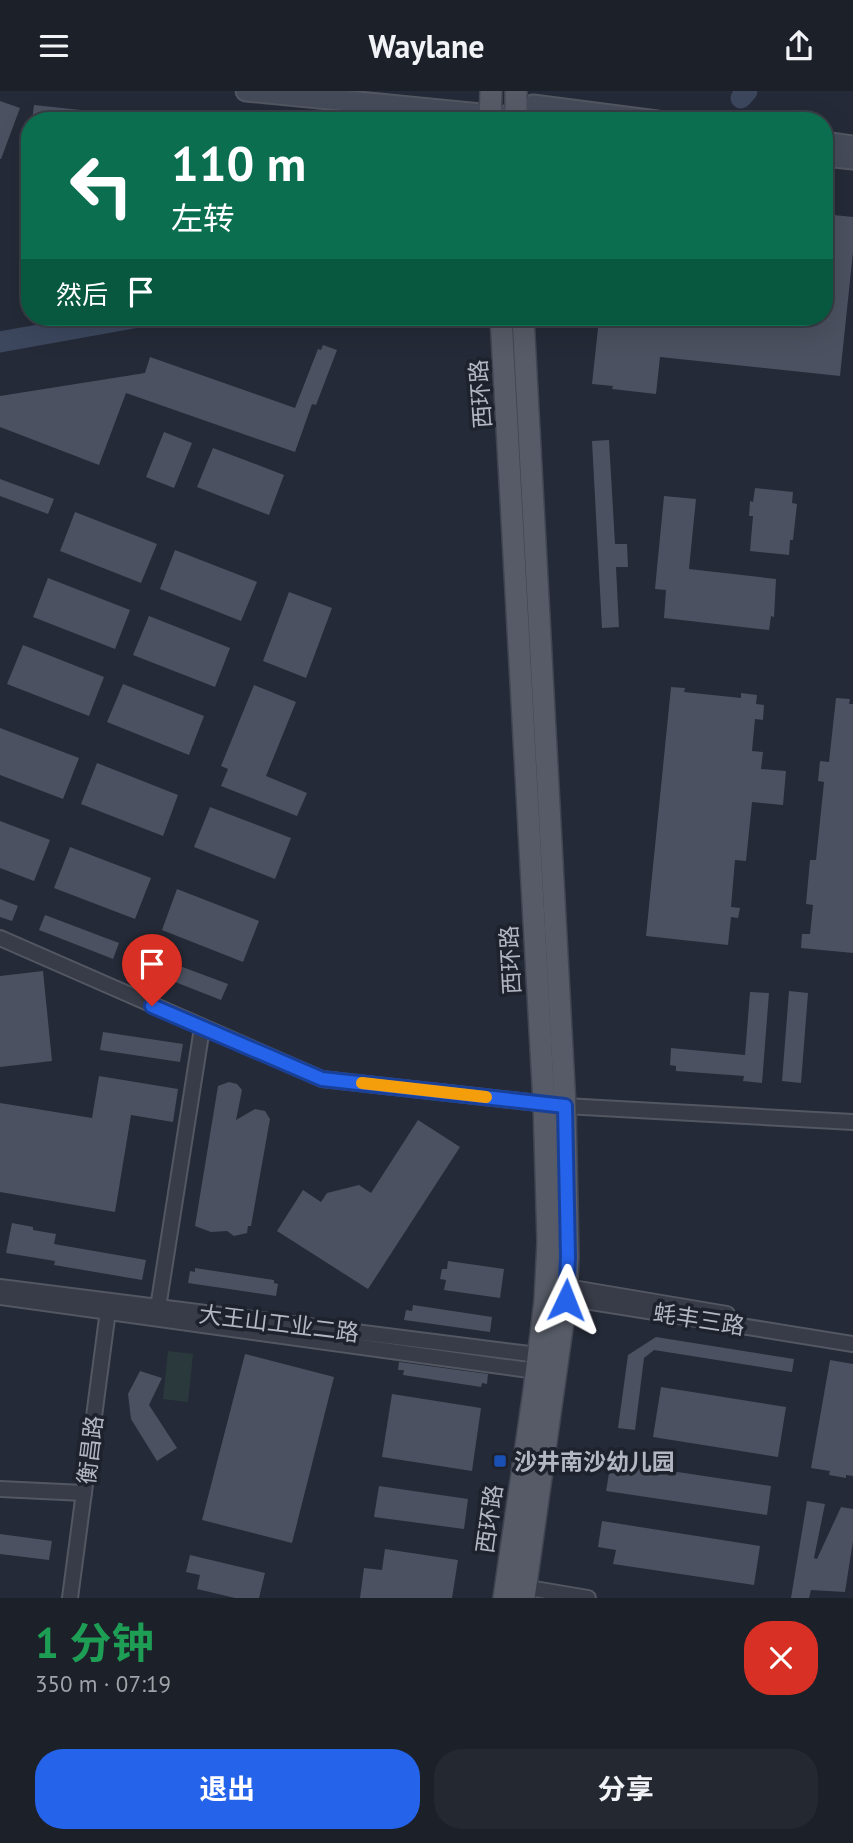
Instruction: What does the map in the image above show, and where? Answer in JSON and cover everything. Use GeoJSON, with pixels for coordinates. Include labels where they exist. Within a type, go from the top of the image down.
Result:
{"type":"FeatureCollection","features":[{"type":"Feature","properties":{"kind":"main road","name":"西环路"},"geometry":{"type":"LineString","coordinates":[[501,326],[544,1103],[548,1242],[556,1291]]}},
{"type":"Feature","properties":{"kind":"main road","name":"西环路"},"geometry":{"type":"LineString","coordinates":[[515,1592],[556,1291],[565,1106],[523,326]]}},
{"type":"Feature","properties":{"kind":"street"},"geometry":{"type":"LineString","coordinates":[[246,91],[559,112]]}},
{"type":"Feature","properties":{"kind":"street"},"geometry":{"type":"LineString","coordinates":[[372,91],[491,108]]}},
{"type":"Feature","properties":{"kind":"street"},"geometry":{"type":"LineString","coordinates":[[833,143],[853,146]]}},
{"type":"Feature","properties":{"kind":"street"},"geometry":{"type":"LineString","coordinates":[[833,157],[853,159]]}},
{"type":"Feature","properties":{"kind":"street"},"geometry":{"type":"LineString","coordinates":[[0,938],[322,1079],[565,1106],[853,1122]]}},
{"type":"Feature","properties":{"kind":"street"},"geometry":{"type":"LineString","coordinates":[[157,1313],[202,1028]]}},
{"type":"Feature","properties":{"kind":"street","name":"大王山工业二路"},"geometry":{"type":"LineString","coordinates":[[0,1287],[108,1307]]}},
{"type":"Feature","properties":{"kind":"street","name":"蚝丰三路"},"geometry":{"type":"LineString","coordinates":[[556,1291],[853,1335]]}},
{"type":"Feature","properties":{"kind":"street","name":"蚝丰三路"},"geometry":{"type":"LineString","coordinates":[[556,1291],[853,1344]]}},
{"type":"Feature","properties":{"kind":"street","name":"大王山工业二路"},"geometry":{"type":"LineString","coordinates":[[0,1297],[157,1313],[547,1364]]}},
{"type":"Feature","properties":{"kind":"street","name":"衡昌路"},"geometry":{"type":"LineString","coordinates":[[70,1598],[108,1307]]}},
{"type":"Feature","properties":{"kind":"street"},"geometry":{"type":"LineString","coordinates":[[0,1489],[84,1493]]}},
{"type":"Feature","properties":{"kind":"street"},"geometry":{"type":"LineString","coordinates":[[515,1592],[588,1598]]}},
{"type":"Feature","properties":{"kind":"shaded area"},"geometry":{"type":"Polygon","coordinates":[[[168,1351],[193,1354],[188,1402],[163,1399],[168,1351]]]}},
{"type":"Feature","properties":{"kind":"building"},"geometry":{"type":"Polygon","coordinates":[[[0,101],[20,108],[1,159],[0,159],[0,101]]]}},
{"type":"Feature","properties":{"kind":"building"},"geometry":{"type":"Polygon","coordinates":[[[34,105],[99,112],[33,112],[34,105]]]}},
{"type":"Feature","properties":{"kind":"building"},"geometry":{"type":"Polygon","coordinates":[[[833,215],[853,217],[853,252],[840,376],[660,357],[656,394],[592,384],[598,326],[833,326],[833,215]]]}},
{"type":"Feature","properties":{"kind":"building"},"geometry":{"type":"Polygon","coordinates":[[[323,345],[337,350],[316,405],[312,404],[295,452],[126,393],[99,465],[0,427],[0,396],[145,373],[150,357],[295,408],[318,349],[321,350],[323,345]]]}},
{"type":"Feature","properties":{"kind":"building"},"geometry":{"type":"Polygon","coordinates":[[[164,432],[192,443],[174,488],[146,477],[164,432]]]}},
{"type":"Feature","properties":{"kind":"building"},"geometry":{"type":"Polygon","coordinates":[[[609,440],[615,544],[627,544],[628,567],[616,567],[619,627],[602,628],[592,441],[609,440]]]}},
{"type":"Feature","properties":{"kind":"building"},"geometry":{"type":"Polygon","coordinates":[[[213,448],[284,475],[269,515],[197,487],[213,448]]]}},
{"type":"Feature","properties":{"kind":"building"},"geometry":{"type":"Polygon","coordinates":[[[0,479],[54,499],[48,514],[0,496],[0,479]]]}},
{"type":"Feature","properties":{"kind":"building"},"geometry":{"type":"Polygon","coordinates":[[[755,488],[793,492],[792,503],[797,504],[789,555],[750,551],[753,516],[749,516],[750,501],[753,502],[755,488]]]}},
{"type":"Feature","properties":{"kind":"building"},"geometry":{"type":"Polygon","coordinates":[[[664,496],[696,499],[689,569],[776,579],[774,617],[771,616],[769,630],[664,618],[666,590],[655,589],[664,496]]]}},
{"type":"Feature","properties":{"kind":"building"},"geometry":{"type":"Polygon","coordinates":[[[75,512],[157,544],[141,583],[60,551],[75,512]]]}},
{"type":"Feature","properties":{"kind":"building"},"geometry":{"type":"Polygon","coordinates":[[[175,550],[257,582],[241,621],[160,589],[175,550]]]}},
{"type":"Feature","properties":{"kind":"building"},"geometry":{"type":"Polygon","coordinates":[[[48,578],[130,610],[115,649],[33,617],[48,578]]]}},
{"type":"Feature","properties":{"kind":"building"},"geometry":{"type":"Polygon","coordinates":[[[289,592],[332,608],[306,678],[263,661],[289,592]]]}},
{"type":"Feature","properties":{"kind":"building"},"geometry":{"type":"Polygon","coordinates":[[[149,616],[230,648],[215,687],[133,655],[149,616]]]}},
{"type":"Feature","properties":{"kind":"building"},"geometry":{"type":"Polygon","coordinates":[[[23,645],[104,677],[89,716],[7,684],[23,645]]]}},
{"type":"Feature","properties":{"kind":"building"},"geometry":{"type":"Polygon","coordinates":[[[123,684],[204,716],[189,755],[107,722],[123,684]]]}},
{"type":"Feature","properties":{"kind":"building"},"geometry":{"type":"Polygon","coordinates":[[[254,685],[296,702],[266,776],[307,793],[297,816],[221,786],[228,769],[221,766],[254,685]]]}},
{"type":"Feature","properties":{"kind":"building"},"geometry":{"type":"Polygon","coordinates":[[[671,687],[685,688],[684,692],[741,698],[741,693],[757,695],[756,704],[764,705],[763,720],[755,719],[752,751],[763,752],[761,769],[786,771],[783,805],[752,802],[746,861],[735,860],[731,907],[740,908],[738,918],[731,917],[728,945],[646,936],[671,687]]]}},
{"type":"Feature","properties":{"kind":"building"},"geometry":{"type":"Polygon","coordinates":[[[836,698],[850,699],[849,704],[853,704],[853,953],[801,948],[802,934],[810,934],[813,905],[806,904],[810,860],[816,860],[824,782],[818,781],[820,761],[829,762],[836,698]]]}},
{"type":"Feature","properties":{"kind":"building"},"geometry":{"type":"Polygon","coordinates":[[[0,728],[79,758],[63,799],[0,775],[0,728]]]}},
{"type":"Feature","properties":{"kind":"building"},"geometry":{"type":"Polygon","coordinates":[[[97,763],[178,795],[163,836],[81,804],[97,763]]]}},
{"type":"Feature","properties":{"kind":"building"},"geometry":{"type":"Polygon","coordinates":[[[210,807],[291,838],[275,879],[194,847],[210,807]]]}},
{"type":"Feature","properties":{"kind":"building"},"geometry":{"type":"Polygon","coordinates":[[[0,821],[50,840],[34,881],[0,868],[0,821]]]}},
{"type":"Feature","properties":{"kind":"building"},"geometry":{"type":"Polygon","coordinates":[[[70,847],[151,878],[135,919],[54,888],[70,847]]]}},
{"type":"Feature","properties":{"kind":"building"},"geometry":{"type":"Polygon","coordinates":[[[177,889],[259,921],[243,962],[162,930],[177,889]]]}},
{"type":"Feature","properties":{"kind":"building"},"geometry":{"type":"Polygon","coordinates":[[[0,899],[18,906],[12,921],[0,917],[0,899]]]}},
{"type":"Feature","properties":{"kind":"building"},"geometry":{"type":"Polygon","coordinates":[[[45,915],[119,943],[113,959],[39,930],[45,915]]]}},
{"type":"Feature","properties":{"kind":"building"},"geometry":{"type":"Polygon","coordinates":[[[153,956],[228,984],[221,1000],[147,971],[153,956]]]}},
{"type":"Feature","properties":{"kind":"building"},"geometry":{"type":"Polygon","coordinates":[[[43,971],[52,1061],[0,1067],[0,976],[43,971]]]}},
{"type":"Feature","properties":{"kind":"building"},"geometry":{"type":"Polygon","coordinates":[[[789,991],[808,993],[801,1083],[782,1081],[789,991]]]}},
{"type":"Feature","properties":{"kind":"building"},"geometry":{"type":"Polygon","coordinates":[[[750,992],[769,993],[762,1083],[743,1081],[744,1076],[676,1071],[676,1066],[670,1065],[671,1048],[745,1055],[750,992]]]}},
{"type":"Feature","properties":{"kind":"building"},"geometry":{"type":"Polygon","coordinates":[[[103,1032],[183,1044],[180,1062],[100,1050],[103,1032]]]}},
{"type":"Feature","properties":{"kind":"building"},"geometry":{"type":"Polygon","coordinates":[[[99,1076],[178,1089],[173,1122],[131,1115],[115,1212],[0,1192],[0,1103],[92,1118],[99,1076]]]}},
{"type":"Feature","properties":{"kind":"building"},"geometry":{"type":"Polygon","coordinates":[[[229,1082],[237,1084],[242,1090],[236,1120],[255,1109],[265,1111],[270,1119],[251,1226],[248,1226],[247,1233],[234,1236],[227,1231],[211,1232],[195,1226],[218,1086],[229,1082]]]}},
{"type":"Feature","properties":{"kind":"building"},"geometry":{"type":"Polygon","coordinates":[[[418,1120],[460,1147],[368,1289],[277,1231],[303,1190],[321,1202],[327,1193],[359,1185],[371,1193],[418,1120]]]}},
{"type":"Feature","properties":{"kind":"building"},"geometry":{"type":"Polygon","coordinates":[[[12,1223],[56,1234],[54,1244],[146,1260],[142,1280],[54,1265],[55,1261],[6,1253],[12,1223]]]}},
{"type":"Feature","properties":{"kind":"building"},"geometry":{"type":"Polygon","coordinates":[[[448,1261],[504,1269],[500,1298],[444,1290],[446,1280],[440,1279],[442,1269],[447,1269],[448,1261]]]}},
{"type":"Feature","properties":{"kind":"building"},"geometry":{"type":"Polygon","coordinates":[[[195,1268],[274,1280],[274,1283],[278,1284],[276,1296],[188,1283],[190,1271],[195,1272],[195,1268]]]}},
{"type":"Feature","properties":{"kind":"building"},"geometry":{"type":"Polygon","coordinates":[[[413,1305],[492,1317],[490,1332],[404,1320],[406,1310],[412,1311],[413,1305]]]}},
{"type":"Feature","properties":{"kind":"building"},"geometry":{"type":"Polygon","coordinates":[[[656,1337],[794,1359],[792,1372],[654,1350],[644,1358],[635,1430],[618,1428],[628,1355],[656,1337]]]}},
{"type":"Feature","properties":{"kind":"building"},"geometry":{"type":"Polygon","coordinates":[[[245,1354],[334,1377],[292,1543],[202,1520],[245,1354]]]}},
{"type":"Feature","properties":{"kind":"building"},"geometry":{"type":"Polygon","coordinates":[[[830,1360],[853,1364],[853,1476],[846,1475],[846,1478],[829,1475],[830,1471],[811,1468],[830,1360]]]}},
{"type":"Feature","properties":{"kind":"building"},"geometry":{"type":"Polygon","coordinates":[[[399,1362],[488,1374],[487,1384],[482,1383],[481,1387],[403,1375],[404,1370],[398,1370],[399,1362]]]}},
{"type":"Feature","properties":{"kind":"building"},"geometry":{"type":"Polygon","coordinates":[[[140,1371],[162,1378],[149,1405],[177,1448],[157,1461],[131,1419],[128,1394],[140,1371]]]}},
{"type":"Feature","properties":{"kind":"building"},"geometry":{"type":"Polygon","coordinates":[[[661,1387],[786,1407],[778,1457],[653,1437],[661,1387]]]}},
{"type":"Feature","properties":{"kind":"building"},"geometry":{"type":"Polygon","coordinates":[[[392,1394],[481,1408],[472,1471],[382,1457],[392,1394]]]}},
{"type":"Feature","properties":{"kind":"building"},"geometry":{"type":"Polygon","coordinates":[[[611,1462],[771,1486],[767,1515],[606,1491],[611,1462]]]}},
{"type":"Feature","properties":{"kind":"building"},"geometry":{"type":"Polygon","coordinates":[[[379,1486],[468,1499],[464,1529],[374,1517],[379,1486]]]}},
{"type":"Feature","properties":{"kind":"building"},"geometry":{"type":"Polygon","coordinates":[[[807,1501],[825,1504],[814,1558],[817,1559],[841,1507],[853,1509],[853,1541],[845,1592],[811,1590],[809,1598],[791,1598],[807,1501]]]}},
{"type":"Feature","properties":{"kind":"building"},"geometry":{"type":"Polygon","coordinates":[[[602,1521],[760,1546],[754,1585],[613,1564],[616,1550],[598,1547],[602,1521]]]}},
{"type":"Feature","properties":{"kind":"building"},"geometry":{"type":"Polygon","coordinates":[[[0,1534],[52,1541],[49,1560],[0,1554],[0,1534]]]}},
{"type":"Feature","properties":{"kind":"building"},"geometry":{"type":"Polygon","coordinates":[[[385,1549],[458,1560],[452,1598],[360,1598],[364,1568],[382,1570],[385,1549]]]}},
{"type":"Feature","properties":{"kind":"building"},"geometry":{"type":"Polygon","coordinates":[[[190,1555],[265,1573],[259,1598],[235,1598],[197,1589],[200,1575],[186,1572],[190,1555]]]}},
{"type":"Feature","properties":{"kind":"waterway"},"geometry":{"type":"LineString","coordinates":[[741,98],[747,91]]}},
{"type":"Feature","properties":{"kind":"waterway"},"geometry":{"type":"LineString","coordinates":[[0,342],[89,326]]}},
{"type":"Feature","properties":{"kind":"slow traffic"},"geometry":{"type":"LineString","coordinates":[[362,1083],[486,1097]]}},
{"type":"Feature","properties":{"kind":"place","name":"沙井南沙幼儿园"},"geometry":{"type":"Point","coordinates":[500,1461]}},
{"type":"Feature","properties":{"kind":"route"},"geometry":{"type":"LineString","coordinates":[[152,1006],[322,1079],[565,1106],[568,1257],[566,1300]]}}]}
